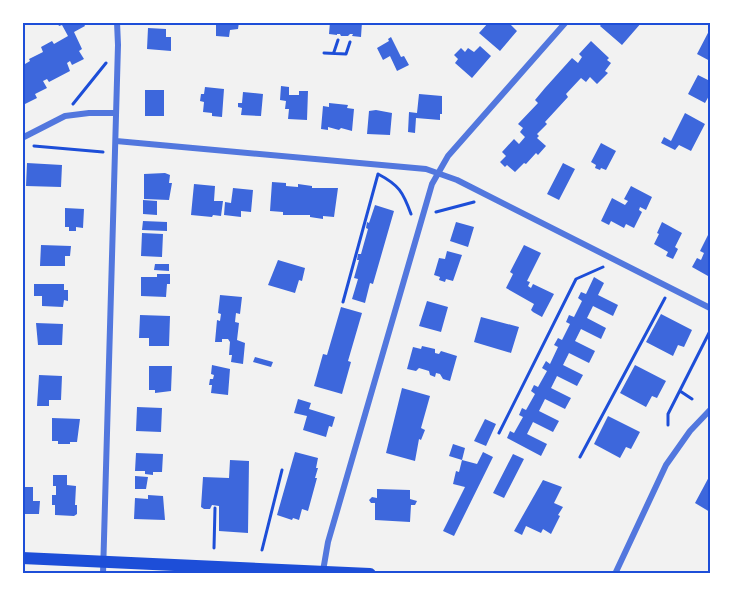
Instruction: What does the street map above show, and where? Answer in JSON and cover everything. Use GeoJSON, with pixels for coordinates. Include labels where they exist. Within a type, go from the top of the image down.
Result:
{"type":"FeatureCollection","features":[{"type":"Feature","properties":{"kind":"main road"},"geometry":{"type":"LineString","coordinates":[[22,558],[103,568],[370,573]]}},
{"type":"Feature","properties":{"kind":"street"},"geometry":{"type":"LineString","coordinates":[[103,568],[119,39],[117,22]]}},
{"type":"Feature","properties":{"kind":"street"},"geometry":{"type":"LineString","coordinates":[[322,572],[328,542],[422,216],[438,173],[448,156],[566,22]]}},
{"type":"Feature","properties":{"kind":"street"},"geometry":{"type":"LineString","coordinates":[[22,138],[65,116],[116,113]]}},
{"type":"Feature","properties":{"kind":"street"},"geometry":{"type":"LineString","coordinates":[[116,141],[421,168],[457,180],[711,308]]}},
{"type":"Feature","properties":{"kind":"street"},"geometry":{"type":"LineString","coordinates":[[615,573],[666,465],[690,431],[711,410]]}},
{"type":"Feature","properties":{"kind":"path"},"geometry":{"type":"LineString","coordinates":[[334,52],[338,40]]}},
{"type":"Feature","properties":{"kind":"path"},"geometry":{"type":"LineString","coordinates":[[324,53],[346,54],[350,42]]}},
{"type":"Feature","properties":{"kind":"path"},"geometry":{"type":"LineString","coordinates":[[72,106],[107,62]]}},
{"type":"Feature","properties":{"kind":"path"},"geometry":{"type":"LineString","coordinates":[[34,146],[104,152]]}},
{"type":"Feature","properties":{"kind":"path"},"geometry":{"type":"LineString","coordinates":[[343,302],[378,174],[399,187],[411,214]]}},
{"type":"Feature","properties":{"kind":"path"},"geometry":{"type":"LineString","coordinates":[[436,212],[474,202]]}},
{"type":"Feature","properties":{"kind":"path"},"geometry":{"type":"LineString","coordinates":[[499,433],[576,279],[603,267]]}},
{"type":"Feature","properties":{"kind":"path"},"geometry":{"type":"LineString","coordinates":[[580,457],[664,298]]}},
{"type":"Feature","properties":{"kind":"path"},"geometry":{"type":"LineString","coordinates":[[668,425],[668,414],[711,332]]}},
{"type":"Feature","properties":{"kind":"path"},"geometry":{"type":"LineString","coordinates":[[680,391],[692,399]]}},
{"type":"Feature","properties":{"kind":"path"},"geometry":{"type":"LineString","coordinates":[[262,550],[282,471]]}},
{"type":"Feature","properties":{"kind":"path"},"geometry":{"type":"LineString","coordinates":[[214,548],[216,508]]}},
{"type":"Feature","properties":{"kind":"building"},"geometry":{"type":"Polygon","coordinates":[[[57,22],[83,22],[85,26],[74,32],[82,49],[79,51],[84,59],[72,65],[70,61],[67,63],[70,71],[49,82],[47,79],[43,81],[47,88],[35,94],[37,98],[25,104],[22,98],[22,62],[25,64],[30,61],[29,59],[43,52],[41,47],[52,41],[54,44],[68,36],[62,25],[59,26],[57,22]]]}},
{"type":"Feature","properties":{"kind":"building"},"geometry":{"type":"Polygon","coordinates":[[[216,22],[239,22],[238,29],[230,30],[229,37],[216,36],[216,22]]]}},
{"type":"Feature","properties":{"kind":"building"},"geometry":{"type":"Polygon","coordinates":[[[330,22],[362,22],[361,37],[352,36],[353,34],[341,36],[340,34],[329,34],[330,22]]]}},
{"type":"Feature","properties":{"kind":"building"},"geometry":{"type":"Polygon","coordinates":[[[489,22],[508,22],[517,31],[500,51],[479,33],[489,22]]]}},
{"type":"Feature","properties":{"kind":"building"},"geometry":{"type":"Polygon","coordinates":[[[603,22],[642,22],[622,45],[600,26],[603,22]]]}},
{"type":"Feature","properties":{"kind":"building"},"geometry":{"type":"Polygon","coordinates":[[[148,28],[166,29],[166,37],[171,37],[171,51],[147,49],[148,28]]]}},
{"type":"Feature","properties":{"kind":"building"},"geometry":{"type":"Polygon","coordinates":[[[710,29],[710,61],[697,54],[710,29]]]}},
{"type":"Feature","properties":{"kind":"building"},"geometry":{"type":"Polygon","coordinates":[[[391,37],[401,57],[404,56],[409,65],[397,71],[390,56],[383,60],[377,48],[389,41],[391,37]]]}},
{"type":"Feature","properties":{"kind":"building"},"geometry":{"type":"Polygon","coordinates":[[[591,41],[609,58],[607,60],[611,63],[605,71],[608,73],[597,84],[590,77],[586,82],[581,78],[566,94],[568,97],[537,134],[539,136],[537,138],[546,146],[515,172],[507,165],[505,167],[500,162],[506,156],[502,152],[514,139],[519,144],[525,137],[520,132],[523,128],[518,124],[538,103],[535,100],[572,58],[578,63],[582,57],[579,54],[591,41]]]}},
{"type":"Feature","properties":{"kind":"building"},"geometry":{"type":"Polygon","coordinates":[[[480,46],[491,56],[472,78],[455,63],[458,59],[454,55],[461,48],[465,52],[468,48],[474,52],[480,46]]]}},
{"type":"Feature","properties":{"kind":"building"},"geometry":{"type":"Polygon","coordinates":[[[698,75],[710,81],[710,94],[705,103],[688,94],[698,75]]]}},
{"type":"Feature","properties":{"kind":"building"},"geometry":{"type":"Polygon","coordinates":[[[281,86],[289,87],[289,95],[299,95],[299,91],[308,91],[307,120],[288,119],[289,109],[285,109],[286,101],[280,100],[281,86]]]}},
{"type":"Feature","properties":{"kind":"building"},"geometry":{"type":"Polygon","coordinates":[[[205,87],[224,89],[222,117],[203,112],[204,102],[200,101],[205,87]]]}},
{"type":"Feature","properties":{"kind":"building"},"geometry":{"type":"Polygon","coordinates":[[[145,90],[164,90],[164,116],[145,116],[145,90]]]}},
{"type":"Feature","properties":{"kind":"building"},"geometry":{"type":"Polygon","coordinates":[[[243,92],[263,94],[261,116],[241,115],[242,108],[238,107],[238,103],[242,103],[243,92]]]}},
{"type":"Feature","properties":{"kind":"building"},"geometry":{"type":"Polygon","coordinates":[[[419,94],[442,96],[442,114],[440,114],[440,120],[416,118],[415,133],[408,132],[409,112],[417,113],[419,94]]]}},
{"type":"Feature","properties":{"kind":"building"},"geometry":{"type":"Polygon","coordinates":[[[329,103],[348,105],[347,108],[354,109],[352,131],[328,127],[328,130],[321,129],[323,106],[329,107],[329,103]]]}},
{"type":"Feature","properties":{"kind":"building"},"geometry":{"type":"Polygon","coordinates":[[[369,111],[392,113],[390,135],[367,134],[369,111]]]}},
{"type":"Feature","properties":{"kind":"building"},"geometry":{"type":"Polygon","coordinates":[[[685,113],[705,124],[691,151],[679,145],[675,150],[661,143],[664,137],[671,141],[685,113]]]}},
{"type":"Feature","properties":{"kind":"building"},"geometry":{"type":"Polygon","coordinates":[[[601,143],[616,151],[606,170],[595,168],[596,165],[591,162],[601,143]]]}},
{"type":"Feature","properties":{"kind":"building"},"geometry":{"type":"Polygon","coordinates":[[[27,163],[62,165],[61,187],[26,186],[27,163]]]}},
{"type":"Feature","properties":{"kind":"building"},"geometry":{"type":"Polygon","coordinates":[[[563,163],[575,169],[559,200],[547,194],[563,163]]]}},
{"type":"Feature","properties":{"kind":"building"},"geometry":{"type":"Polygon","coordinates":[[[165,173],[170,175],[169,183],[172,183],[169,200],[144,199],[144,174],[165,173]]]}},
{"type":"Feature","properties":{"kind":"building"},"geometry":{"type":"Polygon","coordinates":[[[272,182],[286,183],[286,186],[298,187],[298,184],[312,186],[312,188],[338,188],[334,217],[323,216],[323,219],[310,217],[310,215],[283,215],[283,212],[270,211],[272,182]]]}},
{"type":"Feature","properties":{"kind":"building"},"geometry":{"type":"Polygon","coordinates":[[[194,184],[215,186],[214,201],[223,201],[221,216],[191,215],[194,184]]]}},
{"type":"Feature","properties":{"kind":"building"},"geometry":{"type":"Polygon","coordinates":[[[631,186],[652,197],[646,210],[640,207],[639,210],[642,212],[634,228],[626,224],[624,228],[611,221],[609,225],[601,221],[612,198],[625,205],[628,201],[624,199],[631,186]]]}},
{"type":"Feature","properties":{"kind":"building"},"geometry":{"type":"Polygon","coordinates":[[[233,188],[253,190],[251,212],[241,211],[241,217],[224,215],[225,202],[231,203],[233,188]]]}},
{"type":"Feature","properties":{"kind":"building"},"geometry":{"type":"Polygon","coordinates":[[[143,200],[157,201],[157,215],[143,214],[143,200]]]}},
{"type":"Feature","properties":{"kind":"building"},"geometry":{"type":"Polygon","coordinates":[[[375,205],[394,211],[373,284],[370,283],[365,303],[352,299],[358,279],[354,278],[359,260],[357,260],[358,254],[361,254],[368,229],[366,228],[367,222],[369,223],[375,205]]]}},
{"type":"Feature","properties":{"kind":"building"},"geometry":{"type":"Polygon","coordinates":[[[65,208],[84,209],[83,228],[76,227],[76,231],[69,231],[69,227],[65,227],[65,208]]]}},
{"type":"Feature","properties":{"kind":"building"},"geometry":{"type":"Polygon","coordinates":[[[143,221],[167,222],[167,231],[142,230],[143,221]]]}},
{"type":"Feature","properties":{"kind":"building"},"geometry":{"type":"Polygon","coordinates":[[[456,222],[474,227],[468,247],[450,241],[456,222]]]}},
{"type":"Feature","properties":{"kind":"building"},"geometry":{"type":"Polygon","coordinates":[[[662,222],[682,233],[675,247],[678,249],[673,259],[666,256],[668,252],[654,244],[662,222]]]}},
{"type":"Feature","properties":{"kind":"building"},"geometry":{"type":"Polygon","coordinates":[[[710,231],[710,272],[708,276],[692,267],[697,258],[701,260],[704,253],[700,251],[710,231]]]}},
{"type":"Feature","properties":{"kind":"building"},"geometry":{"type":"Polygon","coordinates":[[[142,233],[163,234],[162,257],[141,256],[142,233]]]}},
{"type":"Feature","properties":{"kind":"building"},"geometry":{"type":"Polygon","coordinates":[[[41,245],[71,246],[70,256],[65,256],[65,266],[40,266],[41,245]]]}},
{"type":"Feature","properties":{"kind":"building"},"geometry":{"type":"Polygon","coordinates":[[[524,245],[541,253],[527,281],[530,282],[528,286],[531,288],[533,284],[554,294],[542,317],[531,310],[534,304],[506,288],[513,274],[510,272],[524,245]]]}},
{"type":"Feature","properties":{"kind":"building"},"geometry":{"type":"Polygon","coordinates":[[[447,251],[462,255],[453,281],[446,279],[445,282],[434,275],[439,258],[445,259],[447,251]]]}},
{"type":"Feature","properties":{"kind":"building"},"geometry":{"type":"Polygon","coordinates":[[[278,260],[305,268],[302,281],[299,280],[295,293],[268,285],[278,260]]]}},
{"type":"Feature","properties":{"kind":"building"},"geometry":{"type":"Polygon","coordinates":[[[155,264],[169,264],[169,271],[154,270],[155,264]]]}},
{"type":"Feature","properties":{"kind":"building"},"geometry":{"type":"Polygon","coordinates":[[[157,274],[170,274],[166,297],[141,296],[141,277],[157,277],[157,274]]]}},
{"type":"Feature","properties":{"kind":"building"},"geometry":{"type":"Polygon","coordinates":[[[594,277],[604,283],[598,295],[618,305],[613,316],[593,306],[587,318],[606,328],[601,339],[581,329],[575,341],[595,351],[589,363],[569,353],[563,365],[583,375],[577,386],[557,376],[551,388],[571,398],[565,409],[545,399],[539,411],[559,421],[553,432],[533,422],[527,434],[547,444],[541,456],[507,438],[510,431],[514,433],[523,417],[519,415],[522,408],[526,410],[535,394],[531,391],[534,385],[538,387],[547,371],[542,368],[546,361],[550,364],[558,347],[554,345],[558,338],[562,340],[570,324],[566,322],[569,315],[574,317],[582,301],[578,298],[581,292],[586,294],[594,277]]]}},
{"type":"Feature","properties":{"kind":"building"},"geometry":{"type":"Polygon","coordinates":[[[34,284],[64,284],[64,290],[68,290],[68,301],[64,300],[63,307],[42,306],[42,296],[34,296],[34,284]]]}},
{"type":"Feature","properties":{"kind":"building"},"geometry":{"type":"Polygon","coordinates":[[[220,295],[242,297],[240,314],[236,313],[235,322],[239,323],[237,340],[245,343],[243,364],[231,362],[232,355],[229,355],[230,342],[228,339],[215,342],[217,320],[220,321],[221,314],[218,313],[220,295]]]}},
{"type":"Feature","properties":{"kind":"building"},"geometry":{"type":"Polygon","coordinates":[[[427,301],[448,307],[441,332],[419,326],[427,301]]]}},
{"type":"Feature","properties":{"kind":"building"},"geometry":{"type":"Polygon","coordinates":[[[341,307],[362,313],[348,361],[351,362],[342,394],[314,386],[323,354],[327,355],[341,307]]]}},
{"type":"Feature","properties":{"kind":"building"},"geometry":{"type":"Polygon","coordinates":[[[661,314],[692,330],[684,347],[678,345],[673,356],[646,342],[661,314]]]}},
{"type":"Feature","properties":{"kind":"building"},"geometry":{"type":"Polygon","coordinates":[[[140,315],[170,316],[169,346],[149,346],[149,338],[139,338],[140,315]]]}},
{"type":"Feature","properties":{"kind":"building"},"geometry":{"type":"Polygon","coordinates":[[[481,317],[519,327],[511,353],[474,342],[481,317]]]}},
{"type":"Feature","properties":{"kind":"building"},"geometry":{"type":"Polygon","coordinates":[[[36,323],[63,324],[62,345],[38,345],[36,323]]]}},
{"type":"Feature","properties":{"kind":"building"},"geometry":{"type":"Polygon","coordinates":[[[422,346],[435,349],[435,353],[439,354],[441,351],[457,356],[450,381],[443,379],[440,374],[436,373],[435,377],[430,375],[429,371],[419,368],[416,371],[407,369],[413,347],[421,349],[422,346]]]}},
{"type":"Feature","properties":{"kind":"building"},"geometry":{"type":"Polygon","coordinates":[[[255,357],[273,362],[271,367],[253,362],[255,357]]]}},
{"type":"Feature","properties":{"kind":"building"},"geometry":{"type":"Polygon","coordinates":[[[212,365],[230,369],[228,395],[211,393],[210,379],[213,379],[214,375],[211,374],[212,365]]]}},
{"type":"Feature","properties":{"kind":"building"},"geometry":{"type":"Polygon","coordinates":[[[635,365],[666,381],[657,398],[652,396],[646,407],[620,393],[635,365]]]}},
{"type":"Feature","properties":{"kind":"building"},"geometry":{"type":"Polygon","coordinates":[[[149,366],[172,366],[171,391],[155,393],[155,390],[149,390],[149,366]]]}},
{"type":"Feature","properties":{"kind":"building"},"geometry":{"type":"Polygon","coordinates":[[[39,375],[62,376],[61,400],[49,400],[49,406],[37,406],[39,375]]]}},
{"type":"Feature","properties":{"kind":"building"},"geometry":{"type":"Polygon","coordinates":[[[402,388],[430,396],[421,428],[425,430],[421,440],[419,439],[415,461],[386,453],[402,388]]]}},
{"type":"Feature","properties":{"kind":"building"},"geometry":{"type":"Polygon","coordinates":[[[298,399],[311,403],[309,409],[335,417],[326,437],[303,430],[307,416],[294,413],[298,399]]]}},
{"type":"Feature","properties":{"kind":"building"},"geometry":{"type":"Polygon","coordinates":[[[137,407],[162,408],[161,432],[136,431],[137,407]]]}},
{"type":"Feature","properties":{"kind":"building"},"geometry":{"type":"Polygon","coordinates":[[[608,416],[640,432],[631,449],[626,447],[620,458],[594,444],[608,416]]]}},
{"type":"Feature","properties":{"kind":"building"},"geometry":{"type":"Polygon","coordinates":[[[52,418],[80,419],[77,442],[58,444],[58,441],[52,441],[52,418]]]}},
{"type":"Feature","properties":{"kind":"building"},"geometry":{"type":"Polygon","coordinates":[[[485,419],[496,424],[486,446],[474,441],[485,419]]]}},
{"type":"Feature","properties":{"kind":"building"},"geometry":{"type":"Polygon","coordinates":[[[453,444],[465,448],[462,460],[449,456],[453,444]]]}},
{"type":"Feature","properties":{"kind":"building"},"geometry":{"type":"Polygon","coordinates":[[[295,452],[318,458],[315,478],[317,478],[308,511],[302,509],[299,520],[277,515],[295,452]]]}},
{"type":"Feature","properties":{"kind":"building"},"geometry":{"type":"Polygon","coordinates":[[[483,452],[493,457],[454,536],[443,531],[465,487],[453,484],[456,471],[459,472],[462,460],[477,464],[483,452]]]}},
{"type":"Feature","properties":{"kind":"building"},"geometry":{"type":"Polygon","coordinates":[[[136,453],[163,454],[162,472],[153,472],[153,475],[145,474],[145,471],[135,471],[136,453]]]}},
{"type":"Feature","properties":{"kind":"building"},"geometry":{"type":"Polygon","coordinates":[[[513,454],[524,459],[504,498],[493,493],[513,454]]]}},
{"type":"Feature","properties":{"kind":"building"},"geometry":{"type":"Polygon","coordinates":[[[230,460],[249,461],[248,533],[219,531],[219,506],[212,505],[210,509],[201,507],[203,477],[229,478],[230,460]]]}},
{"type":"Feature","properties":{"kind":"building"},"geometry":{"type":"Polygon","coordinates":[[[53,475],[67,475],[67,485],[76,486],[77,514],[74,516],[55,515],[55,505],[52,505],[52,495],[56,495],[53,475]]]}},
{"type":"Feature","properties":{"kind":"building"},"geometry":{"type":"Polygon","coordinates":[[[710,475],[710,512],[695,503],[710,475]]]}},
{"type":"Feature","properties":{"kind":"building"},"geometry":{"type":"Polygon","coordinates":[[[135,476],[148,477],[146,489],[135,489],[135,476]]]}},
{"type":"Feature","properties":{"kind":"building"},"geometry":{"type":"Polygon","coordinates":[[[543,480],[562,487],[554,503],[563,507],[558,515],[560,516],[551,534],[543,529],[541,533],[526,526],[522,535],[514,531],[543,480]]]}},
{"type":"Feature","properties":{"kind":"building"},"geometry":{"type":"Polygon","coordinates":[[[22,487],[33,487],[33,501],[40,501],[39,514],[22,514],[22,487]]]}},
{"type":"Feature","properties":{"kind":"building"},"geometry":{"type":"Polygon","coordinates":[[[377,489],[410,490],[410,499],[417,501],[415,505],[411,505],[410,522],[375,520],[375,503],[369,500],[372,497],[377,498],[377,489]]]}},
{"type":"Feature","properties":{"kind":"building"},"geometry":{"type":"Polygon","coordinates":[[[148,495],[163,496],[165,520],[134,519],[135,498],[148,499],[148,495]]]}}]}
